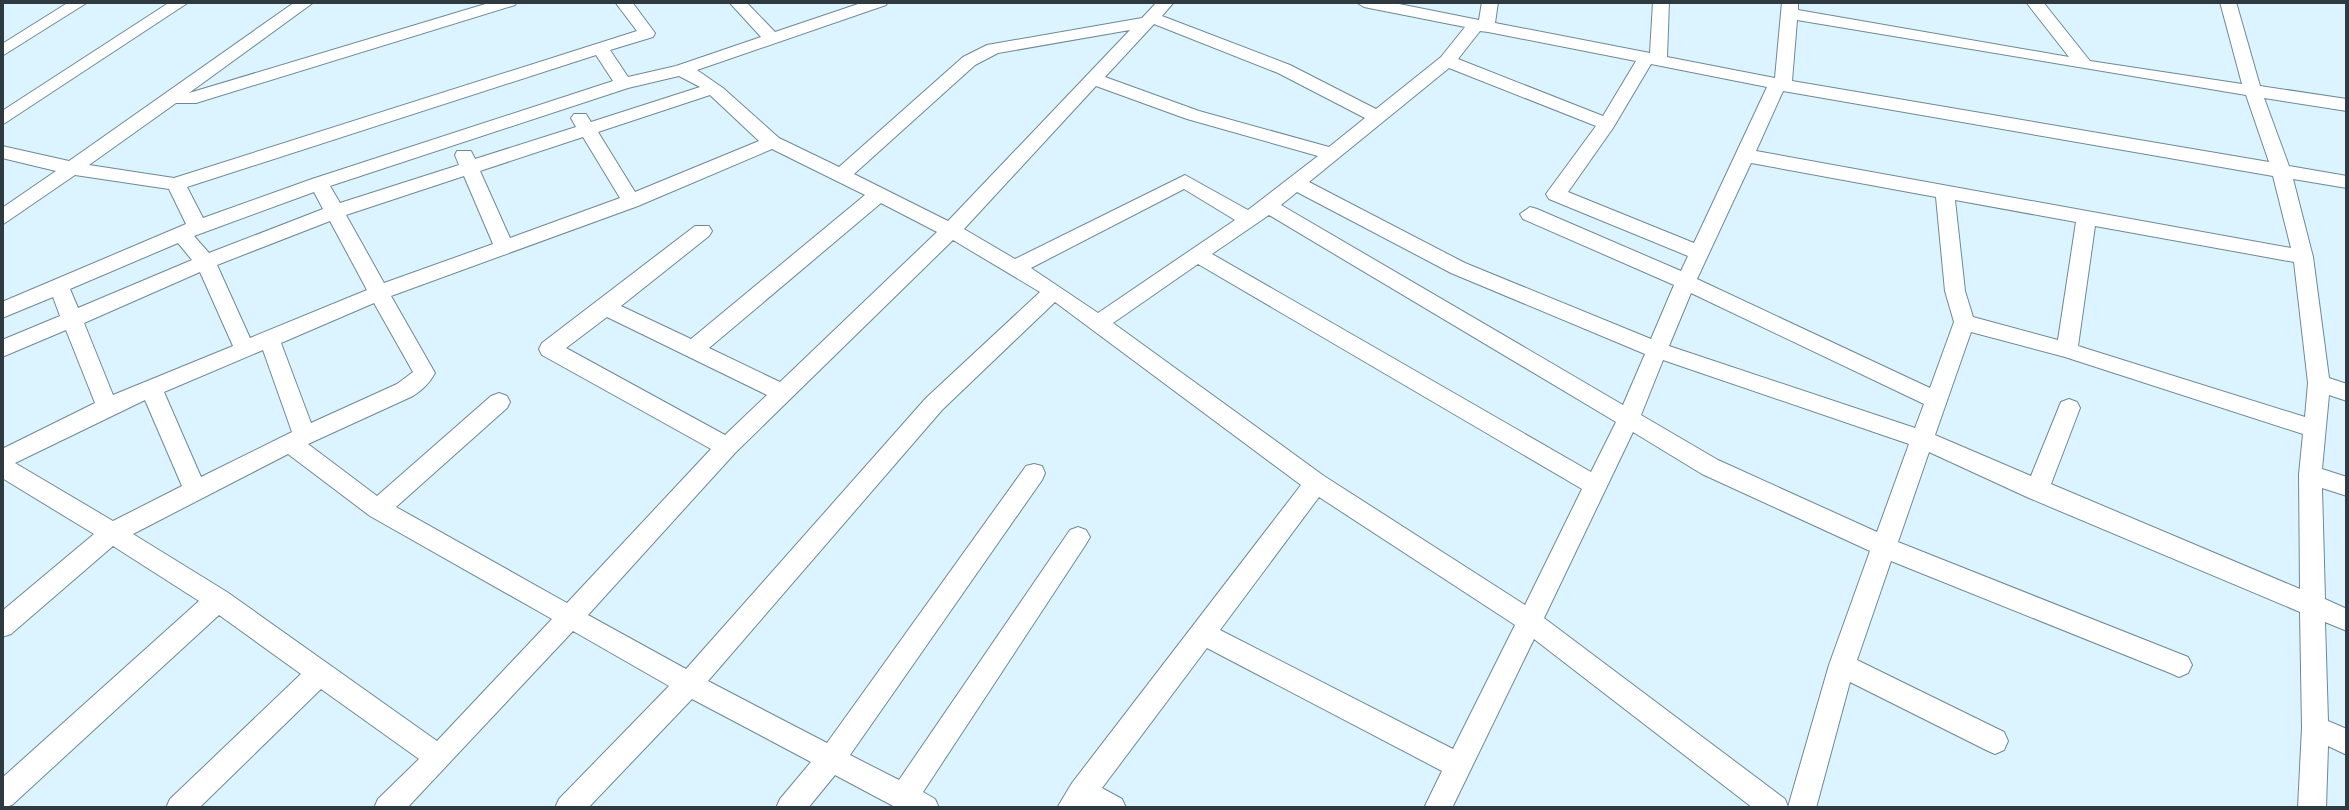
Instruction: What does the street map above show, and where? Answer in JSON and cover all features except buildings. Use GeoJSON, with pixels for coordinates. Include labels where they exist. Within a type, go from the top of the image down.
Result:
{"type":"FeatureCollection","features":[{"type":"Feature","properties":{"kind":"street"},"geometry":{"type":"LineString","coordinates":[[2,51],[80,2]]}},
{"type":"Feature","properties":{"kind":"street"},"geometry":{"type":"LineString","coordinates":[[2,119],[181,2]]}},
{"type":"Feature","properties":{"kind":"street"},"geometry":{"type":"LineString","coordinates":[[2,218],[306,2]]}},
{"type":"Feature","properties":{"kind":"street"},"geometry":{"type":"LineString","coordinates":[[171,97],[190,99],[509,2]]}},
{"type":"Feature","properties":{"kind":"street"},"geometry":{"type":"LineString","coordinates":[[2,152],[75,169],[175,184],[647,33],[625,2]]}},
{"type":"Feature","properties":{"kind":"street"},"geometry":{"type":"LineString","coordinates":[[737,2],[772,39]]}},
{"type":"Feature","properties":{"kind":"street"},"geometry":{"type":"LineString","coordinates":[[2,310],[189,231],[319,183],[623,84],[681,70],[880,2]]}},
{"type":"Feature","properties":{"kind":"street"},"geometry":{"type":"LineString","coordinates":[[388,808],[727,447],[951,230],[1166,2]]}},
{"type":"Feature","properties":{"kind":"street"},"geometry":{"type":"LineString","coordinates":[[1364,2],[1780,84],[2347,182]]}},
{"type":"Feature","properties":{"kind":"street"},"geometry":{"type":"LineString","coordinates":[[1097,324],[1250,220],[1378,118],[1447,61],[1481,26],[1490,2]]}},
{"type":"Feature","properties":{"kind":"street"},"geometry":{"type":"LineString","coordinates":[[1661,2],[1652,60],[1556,194],[1699,253]]}},
{"type":"Feature","properties":{"kind":"street"},"geometry":{"type":"LineString","coordinates":[[2034,2],[2084,65]]}},
{"type":"Feature","properties":{"kind":"street"},"geometry":{"type":"LineString","coordinates":[[2228,2],[2253,91],[2282,173],[2303,257],[2319,383],[2310,474],[2315,728],[2312,808]]}},
{"type":"Feature","properties":{"kind":"street"},"geometry":{"type":"LineString","coordinates":[[1438,808],[1628,420],[1684,281],[1748,156],[1780,84],[1790,8],[2084,65],[2347,105]]}},
{"type":"Feature","properties":{"kind":"street"},"geometry":{"type":"LineString","coordinates":[[840,177],[969,61],[980,55],[993,49],[1149,20],[1284,69],[1378,118]]}},
{"type":"Feature","properties":{"kind":"street"},"geometry":{"type":"LineString","coordinates":[[600,48],[623,84]]}},
{"type":"Feature","properties":{"kind":"street"},"geometry":{"type":"LineString","coordinates":[[1447,61],[1607,124]]}},
{"type":"Feature","properties":{"kind":"street"},"geometry":{"type":"LineString","coordinates":[[681,70],[695,74],[773,142],[951,230],[1054,291],[1316,483],[1529,621],[1775,808]]}},
{"type":"Feature","properties":{"kind":"street"},"geometry":{"type":"LineString","coordinates":[[1093,79],[1193,115],[1333,154]]}},
{"type":"Feature","properties":{"kind":"street"},"geometry":{"type":"LineString","coordinates":[[2,349],[205,262],[336,211],[712,89]]}},
{"type":"Feature","properties":{"kind":"street"},"geometry":{"type":"LineString","coordinates":[[571,102],[631,201]]}},
{"type":"Feature","properties":{"kind":"street"},"geometry":{"type":"LineString","coordinates":[[456,138],[504,246]]}},
{"type":"Feature","properties":{"kind":"street"},"geometry":{"type":"LineString","coordinates":[[2,459],[107,407],[244,347],[379,293],[631,201],[773,142]]}},
{"type":"Feature","properties":{"kind":"street"},"geometry":{"type":"LineString","coordinates":[[1748,156],[2303,257]]}},
{"type":"Feature","properties":{"kind":"street"},"geometry":{"type":"LineString","coordinates":[[1016,267],[1185,181],[1250,220]]}},
{"type":"Feature","properties":{"kind":"street"},"geometry":{"type":"LineString","coordinates":[[2,626],[112,533],[297,439],[418,382],[424,373],[319,183]]}},
{"type":"Feature","properties":{"kind":"street"},"geometry":{"type":"LineString","coordinates":[[1295,183],[1458,268],[1657,350],[1923,440],[2347,620]]}},
{"type":"Feature","properties":{"kind":"street"},"geometry":{"type":"LineString","coordinates":[[175,184],[185,197],[189,231],[244,347]]}},
{"type":"Feature","properties":{"kind":"street"},"geometry":{"type":"LineString","coordinates":[[1802,808],[1842,665],[1964,322],[1955,291],[1945,192]]}},
{"type":"Feature","properties":{"kind":"street"},"geometry":{"type":"LineString","coordinates":[[694,349],[878,195]]}},
{"type":"Feature","properties":{"kind":"street"},"geometry":{"type":"LineString","coordinates":[[1268,206],[1710,467],[1884,546],[2179,665]]}},
{"type":"Feature","properties":{"kind":"street"},"geometry":{"type":"LineString","coordinates":[[1530,214],[1684,281],[1938,401]]}},
{"type":"Feature","properties":{"kind":"street"},"geometry":{"type":"LineString","coordinates":[[2067,350],[2086,218]]}},
{"type":"Feature","properties":{"kind":"street"},"geometry":{"type":"LineString","coordinates":[[702,231],[550,349],[727,447]]}},
{"type":"Feature","properties":{"kind":"street"},"geometry":{"type":"LineString","coordinates":[[1199,256],[1596,486]]}},
{"type":"Feature","properties":{"kind":"street"},"geometry":{"type":"LineString","coordinates":[[59,287],[107,407]]}},
{"type":"Feature","properties":{"kind":"street"},"geometry":{"type":"LineString","coordinates":[[569,808],[689,684],[934,404],[1054,291]]}},
{"type":"Feature","properties":{"kind":"street"},"geometry":{"type":"LineString","coordinates":[[605,307],[781,392]]}},
{"type":"Feature","properties":{"kind":"street"},"geometry":{"type":"LineString","coordinates":[[1964,322],[2067,350],[2314,429]]}},
{"type":"Feature","properties":{"kind":"street"},"geometry":{"type":"LineString","coordinates":[[269,338],[297,439],[378,509],[689,684],[915,802],[1078,537]]}},
{"type":"Feature","properties":{"kind":"street"},"geometry":{"type":"LineString","coordinates":[[2319,383],[2347,393]]}},
{"type":"Feature","properties":{"kind":"street"},"geometry":{"type":"LineString","coordinates":[[151,388],[196,491]]}},
{"type":"Feature","properties":{"kind":"street"},"geometry":{"type":"LineString","coordinates":[[378,509],[499,402]]}},
{"type":"Feature","properties":{"kind":"street"},"geometry":{"type":"LineString","coordinates":[[2037,491],[2069,408]]}},
{"type":"Feature","properties":{"kind":"street"},"geometry":{"type":"LineString","coordinates":[[2,467],[218,600],[438,757]]}},
{"type":"Feature","properties":{"kind":"street"},"geometry":{"type":"LineString","coordinates":[[790,808],[833,757],[1034,473]]}},
{"type":"Feature","properties":{"kind":"street"},"geometry":{"type":"LineString","coordinates":[[2310,474],[2347,487]]}},
{"type":"Feature","properties":{"kind":"street"},"geometry":{"type":"LineString","coordinates":[[1112,808],[1077,800],[1316,483]]}},
{"type":"Feature","properties":{"kind":"street"},"geometry":{"type":"LineString","coordinates":[[2,796],[218,600]]}},
{"type":"Feature","properties":{"kind":"street"},"geometry":{"type":"LineString","coordinates":[[1204,634],[1457,765]]}},
{"type":"Feature","properties":{"kind":"street"},"geometry":{"type":"LineString","coordinates":[[1842,665],[1995,741]]}},
{"type":"Feature","properties":{"kind":"street"},"geometry":{"type":"LineString","coordinates":[[180,808],[320,673]]}},
{"type":"Feature","properties":{"kind":"street"},"geometry":{"type":"LineString","coordinates":[[2315,728],[2347,742]]}}]}
